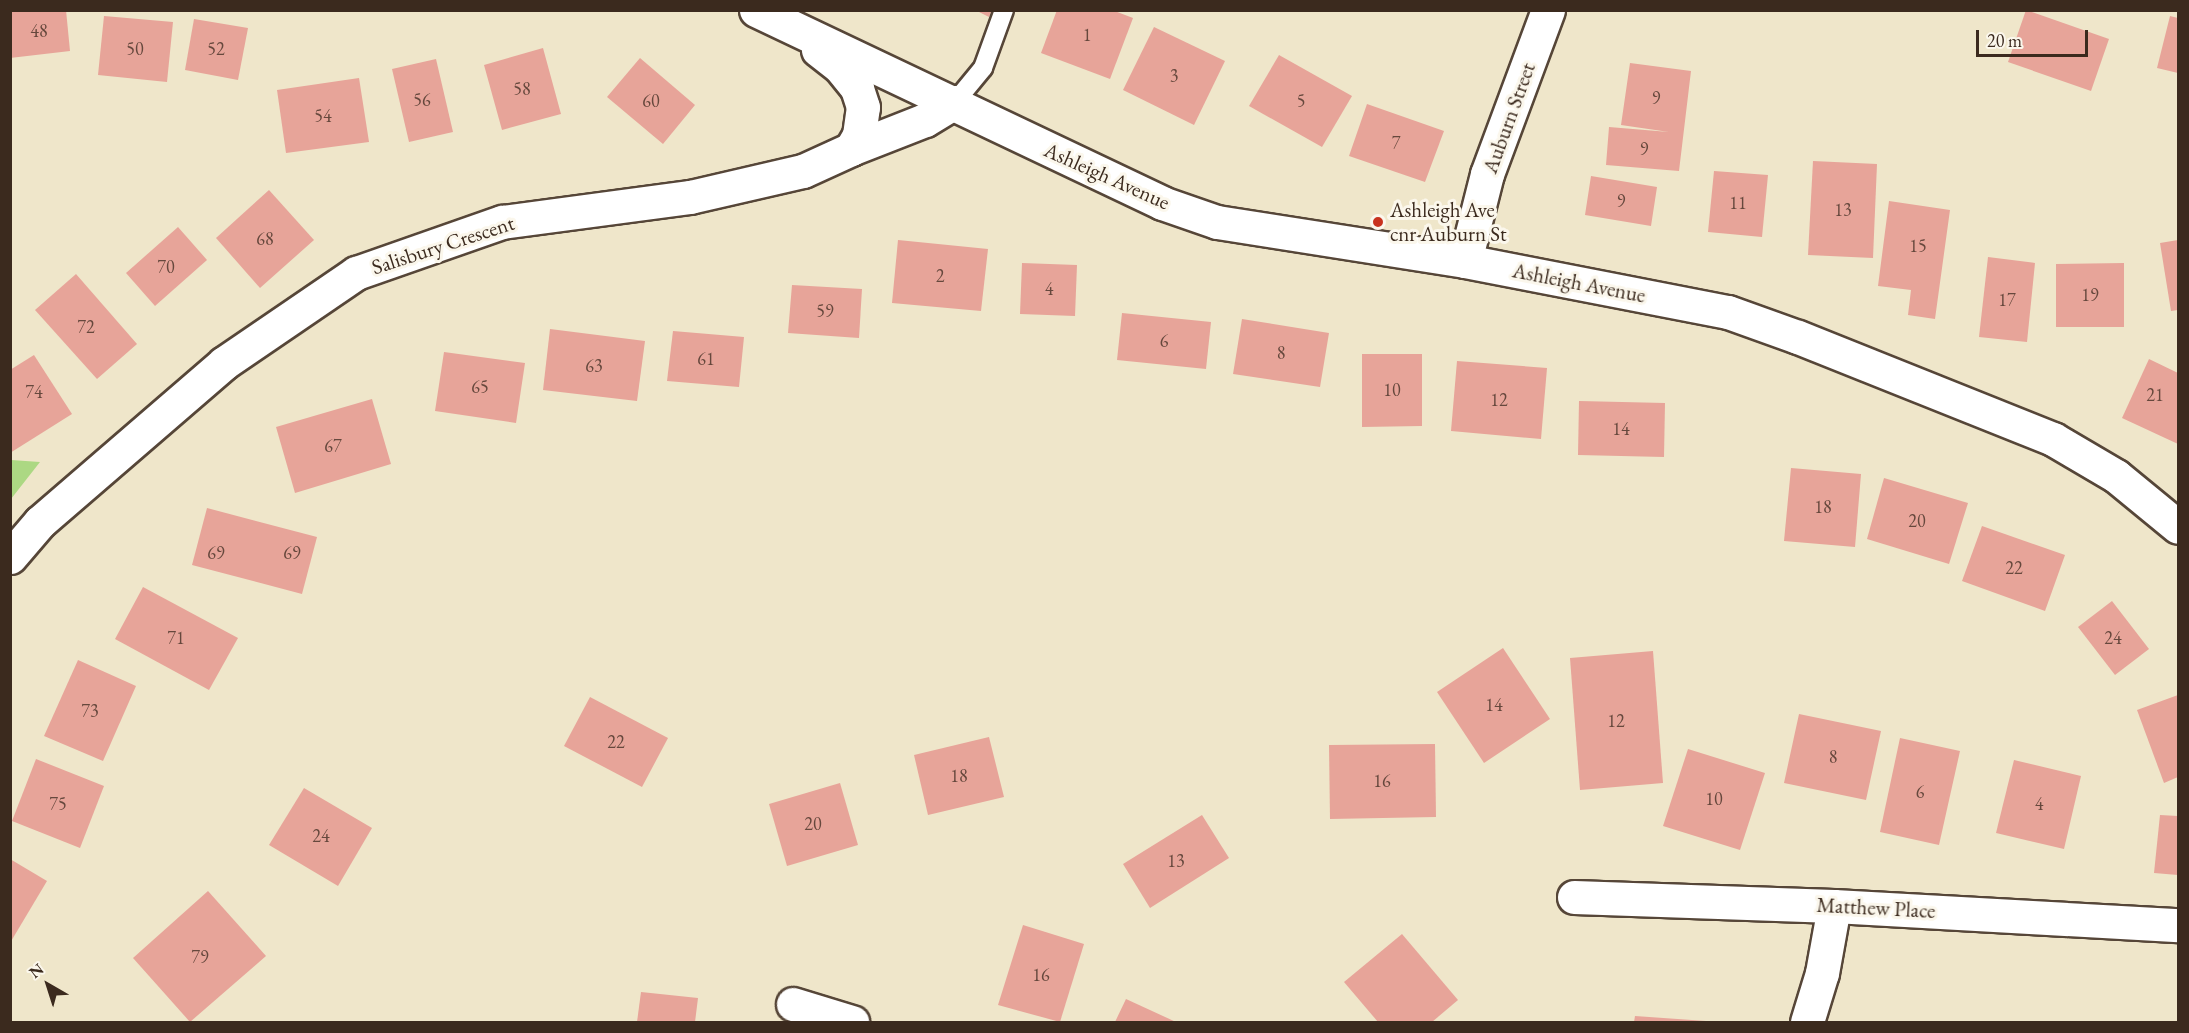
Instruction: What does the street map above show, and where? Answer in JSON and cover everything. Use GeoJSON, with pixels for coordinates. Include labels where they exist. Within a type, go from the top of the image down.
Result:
{"type":"FeatureCollection","features":[{"type":"Feature","properties":{"kind":"street","name":"Auburn Street"},"geometry":{"type":"LineString","coordinates":[[1465,261],[1487,174],[1548,10]]}},
{"type":"Feature","properties":{"kind":"street"},"geometry":{"type":"LineString","coordinates":[[757,11],[955,102]]}},
{"type":"Feature","properties":{"kind":"street"},"geometry":{"type":"LineString","coordinates":[[757,11],[840,67],[857,88],[863,107],[859,135],[851,150]]}},
{"type":"Feature","properties":{"kind":"street","name":"Salisbury Crescent"},"geometry":{"type":"LineString","coordinates":[[10,557],[48,514],[224,363],[356,273],[502,222],[690,197],[802,171],[925,120],[955,102]]}},
{"type":"Feature","properties":{"kind":"street","name":"Ashleigh Avenue"},"geometry":{"type":"LineString","coordinates":[[955,102],[1152,198],[1216,222],[1465,261],[1728,312],[1798,337],[2054,439],[2116,476],[2178,527]]}},
{"type":"Feature","properties":{"kind":"street","name":"Matthew Place"},"geometry":{"type":"LineString","coordinates":[[1574,897],[1834,906],[2178,925]]}},
{"type":"Feature","properties":{"kind":"street"},"geometry":{"type":"LineString","coordinates":[[1807,1023],[1834,906]]}},
{"type":"Feature","properties":{"kind":"street"},"geometry":{"type":"LineString","coordinates":[[793,1004],[852,1023]]}},
{"type":"Feature","properties":{"kind":"lane"},"geometry":{"type":"LineString","coordinates":[[955,102],[983,68],[1004,10]]}},
{"type":"Feature","properties":{"kind":"green space"},"geometry":{"type":"Polygon","coordinates":[[[10,460],[40,462],[11,499],[10,460]]]}},
{"type":"Feature","properties":{"kind":"building"},"geometry":{"type":"Polygon","coordinates":[[[10,10],[66,10],[70,51],[10,58],[10,10]]]}},
{"type":"Feature","properties":{"kind":"building"},"geometry":{"type":"Polygon","coordinates":[[[975,10],[992,10],[989,17],[975,10]]]}},
{"type":"Feature","properties":{"kind":"building"},"geometry":{"type":"Polygon","coordinates":[[[1057,10],[1112,10],[1133,18],[1110,79],[1041,53],[1057,10]]]}},
{"type":"Feature","properties":{"kind":"building"},"geometry":{"type":"Polygon","coordinates":[[[2026,10],[2109,39],[2091,91],[2008,62],[2026,10]]]}},
{"type":"Feature","properties":{"kind":"building"},"geometry":{"type":"Polygon","coordinates":[[[104,16],[173,22],[167,82],[98,75],[104,16]]]}},
{"type":"Feature","properties":{"kind":"building"},"geometry":{"type":"Polygon","coordinates":[[[2170,16],[2178,18],[2178,73],[2157,68],[2170,16]]]}},
{"type":"Feature","properties":{"kind":"building"},"geometry":{"type":"Polygon","coordinates":[[[194,19],[248,28],[238,80],[185,70],[194,19]]]}},
{"type":"Feature","properties":{"kind":"building"},"geometry":{"type":"Polygon","coordinates":[[[1154,27],[1225,61],[1194,125],[1123,90],[1154,27]]]}},
{"type":"Feature","properties":{"kind":"building"},"geometry":{"type":"Polygon","coordinates":[[[543,48],[561,114],[502,130],[484,65],[543,48]]]}},
{"type":"Feature","properties":{"kind":"building"},"geometry":{"type":"Polygon","coordinates":[[[1279,55],[1352,96],[1322,147],[1249,106],[1279,55]]]}},
{"type":"Feature","properties":{"kind":"building"},"geometry":{"type":"Polygon","coordinates":[[[640,58],[695,105],[663,144],[607,97],[640,58]]]}},
{"type":"Feature","properties":{"kind":"building"},"geometry":{"type":"Polygon","coordinates":[[[436,59],[453,132],[409,142],[392,69],[436,59]]]}},
{"type":"Feature","properties":{"kind":"building"},"geometry":{"type":"Polygon","coordinates":[[[1630,63],[1691,71],[1679,171],[1606,165],[1609,127],[1669,132],[1621,125],[1630,63]]]}},
{"type":"Feature","properties":{"kind":"building"},"geometry":{"type":"Polygon","coordinates":[[[359,78],[369,142],[286,153],[277,90],[359,78]]]}},
{"type":"Feature","properties":{"kind":"building"},"geometry":{"type":"Polygon","coordinates":[[[1367,104],[1444,131],[1425,182],[1349,156],[1367,104]]]}},
{"type":"Feature","properties":{"kind":"building"},"geometry":{"type":"Polygon","coordinates":[[[1813,161],[1877,164],[1873,258],[1808,255],[1813,161]]]}},
{"type":"Feature","properties":{"kind":"building"},"geometry":{"type":"Polygon","coordinates":[[[1714,171],[1768,175],[1762,237],[1708,232],[1714,171]]]}},
{"type":"Feature","properties":{"kind":"building"},"geometry":{"type":"Polygon","coordinates":[[[1591,176],[1657,187],[1651,226],[1585,215],[1591,176]]]}},
{"type":"Feature","properties":{"kind":"building"},"geometry":{"type":"Polygon","coordinates":[[[269,190],[314,240],[260,288],[216,238],[269,190]]]}},
{"type":"Feature","properties":{"kind":"building"},"geometry":{"type":"Polygon","coordinates":[[[1889,201],[1950,210],[1935,319],[1908,315],[1911,290],[1878,286],[1889,201]]]}},
{"type":"Feature","properties":{"kind":"building"},"geometry":{"type":"Polygon","coordinates":[[[178,227],[207,260],[155,306],[126,273],[178,227]]]}},
{"type":"Feature","properties":{"kind":"building"},"geometry":{"type":"Polygon","coordinates":[[[898,240],[988,249],[981,311],[892,303],[898,240]]]}},
{"type":"Feature","properties":{"kind":"building"},"geometry":{"type":"Polygon","coordinates":[[[2178,240],[2178,310],[2171,311],[2160,243],[2178,240]]]}},
{"type":"Feature","properties":{"kind":"building"},"geometry":{"type":"Polygon","coordinates":[[[1988,257],[2035,263],[2027,342],[1979,337],[1988,257]]]}},
{"type":"Feature","properties":{"kind":"building"},"geometry":{"type":"Polygon","coordinates":[[[1022,263],[1077,265],[1075,316],[1020,314],[1022,263]]]}},
{"type":"Feature","properties":{"kind":"building"},"geometry":{"type":"Polygon","coordinates":[[[2124,263],[2124,327],[2056,327],[2056,264],[2124,263]]]}},
{"type":"Feature","properties":{"kind":"building"},"geometry":{"type":"Polygon","coordinates":[[[76,274],[137,344],[97,379],[35,310],[76,274]]]}},
{"type":"Feature","properties":{"kind":"building"},"geometry":{"type":"Polygon","coordinates":[[[792,285],[862,289],[859,338],[788,333],[792,285]]]}},
{"type":"Feature","properties":{"kind":"building"},"geometry":{"type":"Polygon","coordinates":[[[1122,313],[1211,322],[1206,369],[1117,360],[1122,313]]]}},
{"type":"Feature","properties":{"kind":"building"},"geometry":{"type":"Polygon","coordinates":[[[1242,319],[1329,333],[1320,387],[1233,374],[1242,319]]]}},
{"type":"Feature","properties":{"kind":"building"},"geometry":{"type":"Polygon","coordinates":[[[550,329],[645,341],[637,401],[543,390],[550,329]]]}},
{"type":"Feature","properties":{"kind":"building"},"geometry":{"type":"Polygon","coordinates":[[[673,331],[744,337],[739,387],[667,381],[673,331]]]}},
{"type":"Feature","properties":{"kind":"building"},"geometry":{"type":"Polygon","coordinates":[[[444,352],[525,363],[516,423],[435,411],[444,352]]]}},
{"type":"Feature","properties":{"kind":"building"},"geometry":{"type":"Polygon","coordinates":[[[1362,354],[1422,354],[1422,426],[1362,427],[1362,354]]]}},
{"type":"Feature","properties":{"kind":"building"},"geometry":{"type":"Polygon","coordinates":[[[34,355],[72,414],[10,453],[10,370],[34,355]]]}},
{"type":"Feature","properties":{"kind":"building"},"geometry":{"type":"Polygon","coordinates":[[[2149,359],[2178,373],[2178,444],[2122,418],[2149,359]]]}},
{"type":"Feature","properties":{"kind":"building"},"geometry":{"type":"Polygon","coordinates":[[[1457,361],[1547,368],[1541,439],[1451,431],[1457,361]]]}},
{"type":"Feature","properties":{"kind":"building"},"geometry":{"type":"Polygon","coordinates":[[[372,399],[391,464],[295,493],[276,427],[372,399]]]}},
{"type":"Feature","properties":{"kind":"building"},"geometry":{"type":"Polygon","coordinates":[[[1579,401],[1665,403],[1664,457],[1578,455],[1579,401]]]}},
{"type":"Feature","properties":{"kind":"building"},"geometry":{"type":"Polygon","coordinates":[[[1791,468],[1861,474],[1855,547],[1784,541],[1791,468]]]}},
{"type":"Feature","properties":{"kind":"building"},"geometry":{"type":"Polygon","coordinates":[[[1884,478],[1968,503],[1949,564],[1867,539],[1884,478]]]}},
{"type":"Feature","properties":{"kind":"building"},"geometry":{"type":"Polygon","coordinates":[[[207,508],[317,537],[302,594],[192,565],[207,508]]]}},
{"type":"Feature","properties":{"kind":"building"},"geometry":{"type":"Polygon","coordinates":[[[1982,526],[2065,555],[2045,611],[1962,581],[1982,526]]]}},
{"type":"Feature","properties":{"kind":"building"},"geometry":{"type":"Polygon","coordinates":[[[143,587],[238,638],[209,690],[115,639],[143,587]]]}},
{"type":"Feature","properties":{"kind":"building"},"geometry":{"type":"Polygon","coordinates":[[[2112,601],[2149,649],[2115,675],[2078,627],[2112,601]]]}},
{"type":"Feature","properties":{"kind":"building"},"geometry":{"type":"Polygon","coordinates":[[[1503,648],[1550,719],[1484,763],[1437,692],[1503,648]]]}},
{"type":"Feature","properties":{"kind":"building"},"geometry":{"type":"Polygon","coordinates":[[[1653,651],[1663,783],[1580,790],[1570,658],[1653,651]]]}},
{"type":"Feature","properties":{"kind":"building"},"geometry":{"type":"Polygon","coordinates":[[[78,660],[136,686],[103,761],[44,736],[78,660]]]}},
{"type":"Feature","properties":{"kind":"building"},"geometry":{"type":"Polygon","coordinates":[[[2178,695],[2178,777],[2164,783],[2137,710],[2178,695]]]}},
{"type":"Feature","properties":{"kind":"building"},"geometry":{"type":"Polygon","coordinates":[[[590,697],[668,738],[642,787],[564,746],[590,697]]]}},
{"type":"Feature","properties":{"kind":"building"},"geometry":{"type":"Polygon","coordinates":[[[1799,714],[1881,731],[1866,800],[1784,783],[1799,714]]]}},
{"type":"Feature","properties":{"kind":"building"},"geometry":{"type":"Polygon","coordinates":[[[989,737],[1004,797],[928,815],[914,755],[989,737]]]}},
{"type":"Feature","properties":{"kind":"building"},"geometry":{"type":"Polygon","coordinates":[[[1900,738],[1960,751],[1939,845],[1880,832],[1900,738]]]}},
{"type":"Feature","properties":{"kind":"building"},"geometry":{"type":"Polygon","coordinates":[[[1435,744],[1436,817],[1330,819],[1329,745],[1435,744]]]}},
{"type":"Feature","properties":{"kind":"building"},"geometry":{"type":"Polygon","coordinates":[[[1688,749],[1765,773],[1740,850],[1663,826],[1688,749]]]}},
{"type":"Feature","properties":{"kind":"building"},"geometry":{"type":"Polygon","coordinates":[[[36,759],[104,786],[80,848],[12,821],[36,759]]]}},
{"type":"Feature","properties":{"kind":"building"},"geometry":{"type":"Polygon","coordinates":[[[2014,760],[2081,776],[2064,849],[1996,833],[2014,760]]]}},
{"type":"Feature","properties":{"kind":"building"},"geometry":{"type":"Polygon","coordinates":[[[840,783],[858,845],[787,866],[769,804],[840,783]]]}},
{"type":"Feature","properties":{"kind":"building"},"geometry":{"type":"Polygon","coordinates":[[[304,788],[372,828],[338,886],[269,845],[304,788]]]}},
{"type":"Feature","properties":{"kind":"building"},"geometry":{"type":"Polygon","coordinates":[[[1202,815],[1229,858],[1150,908],[1123,864],[1202,815]]]}},
{"type":"Feature","properties":{"kind":"building"},"geometry":{"type":"Polygon","coordinates":[[[2160,815],[2178,816],[2178,875],[2154,873],[2160,815]]]}},
{"type":"Feature","properties":{"kind":"building"},"geometry":{"type":"Polygon","coordinates":[[[10,859],[47,881],[10,943],[10,859]]]}},
{"type":"Feature","properties":{"kind":"building"},"geometry":{"type":"Polygon","coordinates":[[[208,891],[266,956],[190,1022],[133,958],[208,891]]]}},
{"type":"Feature","properties":{"kind":"building"},"geometry":{"type":"Polygon","coordinates":[[[1023,925],[1084,944],[1060,1022],[998,1005],[1023,925]]]}},
{"type":"Feature","properties":{"kind":"building"},"geometry":{"type":"Polygon","coordinates":[[[1402,934],[1458,1000],[1432,1022],[1378,1022],[1344,982],[1402,934]]]}},
{"type":"Feature","properties":{"kind":"building"},"geometry":{"type":"Polygon","coordinates":[[[641,992],[698,998],[695,1022],[637,1022],[641,992]]]}},
{"type":"Feature","properties":{"kind":"building"},"geometry":{"type":"Polygon","coordinates":[[[1126,999],[1176,1022],[1115,1022],[1126,999]]]}},
{"type":"Feature","properties":{"kind":"building"},"geometry":{"type":"Polygon","coordinates":[[[1635,1016],[1706,1021],[1706,1022],[1634,1022],[1635,1016]]]}},
{"type":"Feature","properties":{"kind":"place","name":"Ashleigh Ave cnr Auburn St"},"geometry":{"type":"Point","coordinates":[1378,222]}}]}
